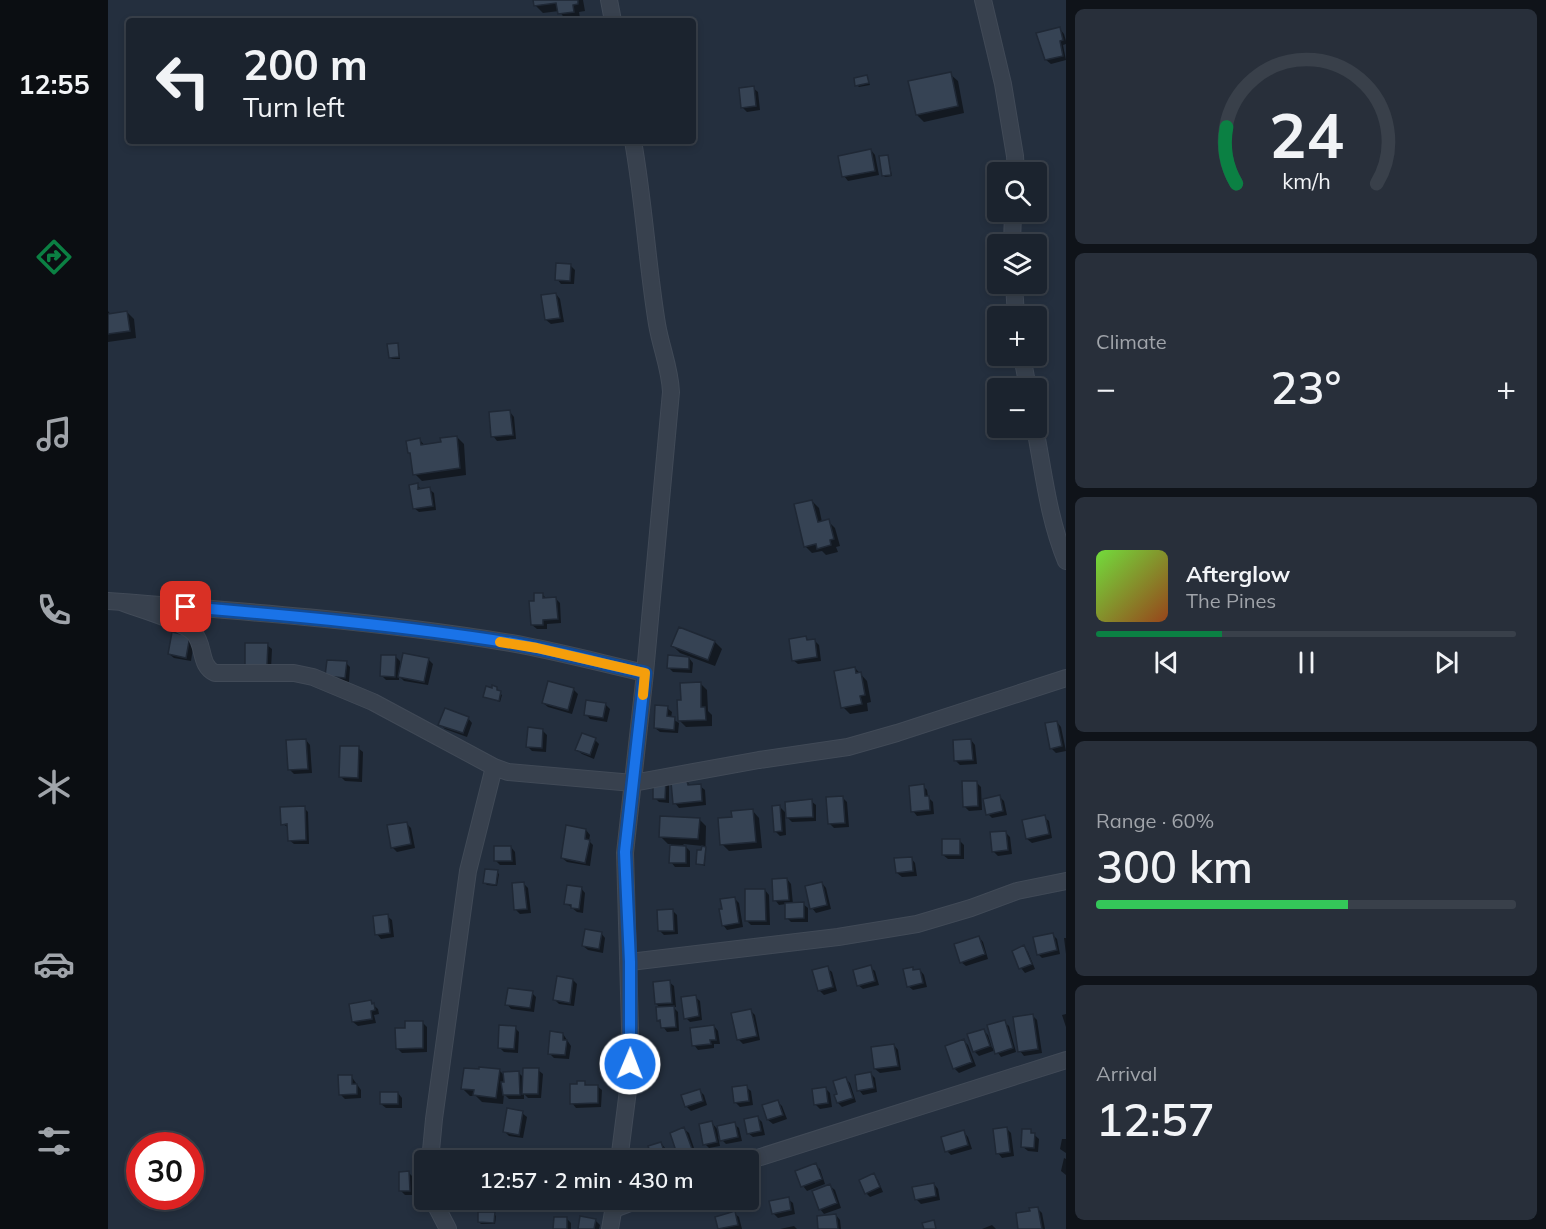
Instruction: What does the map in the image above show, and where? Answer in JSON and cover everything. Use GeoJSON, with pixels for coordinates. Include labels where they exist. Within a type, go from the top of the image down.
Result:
{"type":"FeatureCollection","features":[{"type":"Feature","properties":{"kind":"street"},"geometry":{"type":"LineString","coordinates":[[609,0],[612,18]]}},
{"type":"Feature","properties":{"kind":"street"},"geometry":{"type":"LineString","coordinates":[[983,0],[1003,84],[1015,162]]}},
{"type":"Feature","properties":{"kind":"street"},"geometry":{"type":"LineString","coordinates":[[620,1150],[630,1064],[630,962],[625,852],[645,673],[670,392],[670,375],[657,325],[642,190],[634,144]]}},
{"type":"Feature","properties":{"kind":"street"},"geometry":{"type":"LineString","coordinates":[[1037,438],[1055,534],[1066,561]]}},
{"type":"Feature","properties":{"kind":"street"},"geometry":{"type":"LineString","coordinates":[[114,602],[252,612],[432,632],[537,648],[645,673]]}},
{"type":"Feature","properties":{"kind":"street"},"geometry":{"type":"LineString","coordinates":[[114,602],[154,614],[192,631],[197,637],[206,666],[215,673],[304,674],[374,702],[494,767],[516,774],[633,783],[759,760],[848,747],[1066,678]]}},
{"type":"Feature","properties":{"kind":"street"},"geometry":{"type":"LineString","coordinates":[[431,1150],[468,871],[494,767]]}},
{"type":"Feature","properties":{"kind":"street"},"geometry":{"type":"LineString","coordinates":[[630,962],[838,937],[917,924],[1017,891],[1066,881]]}},
{"type":"Feature","properties":{"kind":"street"},"geometry":{"type":"LineString","coordinates":[[759,1158],[1062,1063]]}},
{"type":"Feature","properties":{"kind":"street"},"geometry":{"type":"LineString","coordinates":[[438,1210],[448,1229]]}},
{"type":"Feature","properties":{"kind":"street"},"geometry":{"type":"LineString","coordinates":[[610,1229],[613,1210]]}},
{"type":"Feature","properties":{"kind":"building"},"geometry":{"type":"Polygon","coordinates":[[[533,0],[578,0],[578,4],[573,5],[574,12],[558,14],[556,3],[534,6],[533,0]]]}},
{"type":"Feature","properties":{"kind":"building"},"geometry":{"type":"Polygon","coordinates":[[[1060,27],[1063,56],[1045,60],[1036,33],[1060,27]]]}},
{"type":"Feature","properties":{"kind":"building"},"geometry":{"type":"Polygon","coordinates":[[[951,72],[958,106],[916,115],[908,81],[951,72]]]}},
{"type":"Feature","properties":{"kind":"building"},"geometry":{"type":"Polygon","coordinates":[[[867,75],[869,83],[855,86],[854,78],[867,75]]]}},
{"type":"Feature","properties":{"kind":"building"},"geometry":{"type":"Polygon","coordinates":[[[754,86],[756,106],[741,108],[739,88],[754,86]]]}},
{"type":"Feature","properties":{"kind":"building"},"geometry":{"type":"Polygon","coordinates":[[[871,149],[875,171],[842,177],[838,156],[871,149]]]}},
{"type":"Feature","properties":{"kind":"building"},"geometry":{"type":"Polygon","coordinates":[[[888,155],[891,175],[882,176],[879,156],[888,155]]]}},
{"type":"Feature","properties":{"kind":"building"},"geometry":{"type":"Polygon","coordinates":[[[556,263],[571,264],[570,281],[555,280],[556,263]]]}},
{"type":"Feature","properties":{"kind":"building"},"geometry":{"type":"Polygon","coordinates":[[[556,293],[560,318],[545,320],[541,295],[556,293]]]}},
{"type":"Feature","properties":{"kind":"building"},"geometry":{"type":"Polygon","coordinates":[[[127,311],[130,331],[108,334],[108,314],[127,311]]]}},
{"type":"Feature","properties":{"kind":"building"},"geometry":{"type":"Polygon","coordinates":[[[398,343],[399,357],[389,358],[387,344],[398,343]]]}},
{"type":"Feature","properties":{"kind":"building"},"geometry":{"type":"Polygon","coordinates":[[[510,410],[513,435],[491,437],[489,412],[510,410]]]}},
{"type":"Feature","properties":{"kind":"building"},"geometry":{"type":"Polygon","coordinates":[[[457,436],[460,468],[413,475],[406,441],[420,438],[421,445],[441,442],[440,438],[457,436]]]}},
{"type":"Feature","properties":{"kind":"building"},"geometry":{"type":"Polygon","coordinates":[[[418,483],[418,489],[430,487],[433,506],[413,509],[409,485],[418,483]]]}},
{"type":"Feature","properties":{"kind":"building"},"geometry":{"type":"Polygon","coordinates":[[[812,500],[818,522],[829,519],[834,539],[830,540],[831,545],[817,549],[816,544],[804,547],[794,504],[812,500]]]}},
{"type":"Feature","properties":{"kind":"building"},"geometry":{"type":"Polygon","coordinates":[[[534,593],[543,593],[543,598],[556,597],[558,619],[543,620],[543,625],[531,625],[529,601],[534,601],[534,593]]]}},
{"type":"Feature","properties":{"kind":"building"},"geometry":{"type":"Polygon","coordinates":[[[679,627],[715,641],[708,660],[671,646],[679,627]]]}},
{"type":"Feature","properties":{"kind":"building"},"geometry":{"type":"Polygon","coordinates":[[[172,632],[190,636],[186,658],[168,654],[172,632]]]}},
{"type":"Feature","properties":{"kind":"building"},"geometry":{"type":"Polygon","coordinates":[[[806,636],[807,640],[815,639],[817,657],[792,661],[789,639],[806,636]]]}},
{"type":"Feature","properties":{"kind":"building"},"geometry":{"type":"Polygon","coordinates":[[[245,643],[268,643],[267,665],[245,665],[245,643]]]}},
{"type":"Feature","properties":{"kind":"building"},"geometry":{"type":"Polygon","coordinates":[[[403,653],[429,658],[424,682],[398,677],[403,653]]]}},
{"type":"Feature","properties":{"kind":"building"},"geometry":{"type":"Polygon","coordinates":[[[381,655],[396,655],[395,677],[380,676],[381,655]]]}},
{"type":"Feature","properties":{"kind":"building"},"geometry":{"type":"Polygon","coordinates":[[[668,655],[689,657],[689,669],[667,668],[668,655]]]}},
{"type":"Feature","properties":{"kind":"building"},"geometry":{"type":"Polygon","coordinates":[[[327,660],[347,661],[345,678],[325,676],[327,660]]]}},
{"type":"Feature","properties":{"kind":"building"},"geometry":{"type":"Polygon","coordinates":[[[855,667],[856,673],[861,672],[865,695],[860,696],[862,704],[841,708],[834,671],[855,667]]]}},
{"type":"Feature","properties":{"kind":"building"},"geometry":{"type":"Polygon","coordinates":[[[548,681],[574,688],[568,710],[542,703],[548,681]]]}},
{"type":"Feature","properties":{"kind":"building"},"geometry":{"type":"Polygon","coordinates":[[[701,682],[701,707],[705,707],[706,720],[678,721],[677,700],[681,700],[680,683],[701,682]]]}},
{"type":"Feature","properties":{"kind":"building"},"geometry":{"type":"Polygon","coordinates":[[[492,685],[501,691],[499,701],[483,697],[486,686],[492,688],[492,685]]]}},
{"type":"Feature","properties":{"kind":"building"},"geometry":{"type":"Polygon","coordinates":[[[586,700],[606,703],[603,718],[584,715],[586,700]]]}},
{"type":"Feature","properties":{"kind":"building"},"geometry":{"type":"Polygon","coordinates":[[[655,705],[668,706],[667,716],[675,717],[674,730],[654,728],[655,705]]]}},
{"type":"Feature","properties":{"kind":"building"},"geometry":{"type":"Polygon","coordinates":[[[445,708],[469,717],[463,733],[438,725],[445,708]]]}},
{"type":"Feature","properties":{"kind":"building"},"geometry":{"type":"Polygon","coordinates":[[[1057,721],[1062,746],[1050,749],[1045,723],[1057,721]]]}},
{"type":"Feature","properties":{"kind":"building"},"geometry":{"type":"Polygon","coordinates":[[[528,727],[543,729],[542,748],[526,747],[528,727]]]}},
{"type":"Feature","properties":{"kind":"building"},"geometry":{"type":"Polygon","coordinates":[[[582,733],[596,738],[590,755],[575,750],[582,733]]]}},
{"type":"Feature","properties":{"kind":"building"},"geometry":{"type":"Polygon","coordinates":[[[306,739],[308,769],[288,770],[286,740],[306,739]]]}},
{"type":"Feature","properties":{"kind":"building"},"geometry":{"type":"Polygon","coordinates":[[[971,739],[973,760],[954,761],[953,740],[971,739]]]}},
{"type":"Feature","properties":{"kind":"building"},"geometry":{"type":"Polygon","coordinates":[[[340,746],[359,746],[358,778],[339,777],[340,746]]]}},
{"type":"Feature","properties":{"kind":"building"},"geometry":{"type":"Polygon","coordinates":[[[653,779],[666,779],[665,799],[653,799],[653,779]]]}},
{"type":"Feature","properties":{"kind":"building"},"geometry":{"type":"Polygon","coordinates":[[[687,781],[688,785],[701,784],[702,801],[673,804],[671,782],[687,781]]]}},
{"type":"Feature","properties":{"kind":"building"},"geometry":{"type":"Polygon","coordinates":[[[962,781],[977,781],[978,806],[963,807],[962,781]]]}},
{"type":"Feature","properties":{"kind":"building"},"geometry":{"type":"Polygon","coordinates":[[[924,784],[925,796],[929,796],[930,810],[911,812],[909,786],[924,784]]]}},
{"type":"Feature","properties":{"kind":"building"},"geometry":{"type":"Polygon","coordinates":[[[1000,795],[1003,811],[986,815],[983,799],[1000,795]]]}},
{"type":"Feature","properties":{"kind":"building"},"geometry":{"type":"Polygon","coordinates":[[[843,796],[845,823],[828,824],[826,797],[843,796]]]}},
{"type":"Feature","properties":{"kind":"building"},"geometry":{"type":"Polygon","coordinates":[[[812,799],[813,817],[786,818],[785,802],[812,799]]]}},
{"type":"Feature","properties":{"kind":"building"},"geometry":{"type":"Polygon","coordinates":[[[780,805],[782,831],[774,832],[772,806],[780,805]]]}},
{"type":"Feature","properties":{"kind":"building"},"geometry":{"type":"Polygon","coordinates":[[[305,806],[306,840],[288,841],[287,824],[281,825],[280,807],[305,806]]]}},
{"type":"Feature","properties":{"kind":"building"},"geometry":{"type":"Polygon","coordinates":[[[753,809],[756,842],[720,845],[718,818],[732,817],[731,811],[753,809]]]}},
{"type":"Feature","properties":{"kind":"building"},"geometry":{"type":"Polygon","coordinates":[[[1045,815],[1049,834],[1026,839],[1022,820],[1045,815]]]}},
{"type":"Feature","properties":{"kind":"building"},"geometry":{"type":"Polygon","coordinates":[[[660,816],[700,818],[698,839],[659,837],[660,816]]]}},
{"type":"Feature","properties":{"kind":"building"},"geometry":{"type":"Polygon","coordinates":[[[407,822],[411,844],[391,848],[387,825],[407,822]]]}},
{"type":"Feature","properties":{"kind":"building"},"geometry":{"type":"Polygon","coordinates":[[[566,825],[586,829],[585,839],[590,840],[585,863],[561,858],[566,825]]]}},
{"type":"Feature","properties":{"kind":"building"},"geometry":{"type":"Polygon","coordinates":[[[1006,831],[1008,850],[992,852],[990,832],[1006,831]]]}},
{"type":"Feature","properties":{"kind":"building"},"geometry":{"type":"Polygon","coordinates":[[[942,839],[960,839],[960,855],[942,855],[942,839]]]}},
{"type":"Feature","properties":{"kind":"building"},"geometry":{"type":"Polygon","coordinates":[[[670,845],[686,846],[686,863],[669,863],[670,845]]]}},
{"type":"Feature","properties":{"kind":"building"},"geometry":{"type":"Polygon","coordinates":[[[494,846],[511,846],[512,861],[494,861],[494,846]]]}},
{"type":"Feature","properties":{"kind":"building"},"geometry":{"type":"Polygon","coordinates":[[[702,846],[706,847],[704,865],[696,864],[697,850],[701,850],[702,846]]]}},
{"type":"Feature","properties":{"kind":"building"},"geometry":{"type":"Polygon","coordinates":[[[912,857],[913,871],[896,873],[894,858],[912,857]]]}},
{"type":"Feature","properties":{"kind":"building"},"geometry":{"type":"Polygon","coordinates":[[[485,869],[498,870],[496,885],[483,883],[485,869]]]}},
{"type":"Feature","properties":{"kind":"building"},"geometry":{"type":"Polygon","coordinates":[[[787,878],[789,900],[773,901],[772,879],[787,878]]]}},
{"type":"Feature","properties":{"kind":"building"},"geometry":{"type":"Polygon","coordinates":[[[524,882],[527,909],[514,910],[512,883],[524,882]]]}},
{"type":"Feature","properties":{"kind":"building"},"geometry":{"type":"Polygon","coordinates":[[[822,882],[827,905],[810,909],[805,886],[822,882]]]}},
{"type":"Feature","properties":{"kind":"building"},"geometry":{"type":"Polygon","coordinates":[[[567,885],[582,887],[579,909],[564,904],[567,885]]]}},
{"type":"Feature","properties":{"kind":"building"},"geometry":{"type":"Polygon","coordinates":[[[745,889],[765,889],[766,921],[745,921],[745,889]]]}},
{"type":"Feature","properties":{"kind":"building"},"geometry":{"type":"Polygon","coordinates":[[[735,897],[739,923],[722,926],[720,899],[735,897]]]}},
{"type":"Feature","properties":{"kind":"building"},"geometry":{"type":"Polygon","coordinates":[[[804,902],[804,918],[785,919],[785,903],[804,902]]]}},
{"type":"Feature","properties":{"kind":"building"},"geometry":{"type":"Polygon","coordinates":[[[673,909],[674,931],[658,931],[657,910],[673,909]]]}},
{"type":"Feature","properties":{"kind":"building"},"geometry":{"type":"Polygon","coordinates":[[[388,914],[390,933],[375,935],[373,916],[388,914]]]}},
{"type":"Feature","properties":{"kind":"building"},"geometry":{"type":"Polygon","coordinates":[[[585,929],[602,932],[599,949],[582,946],[585,929]]]}},
{"type":"Feature","properties":{"kind":"building"},"geometry":{"type":"Polygon","coordinates":[[[1053,933],[1057,950],[1037,955],[1033,937],[1053,933]]]}},
{"type":"Feature","properties":{"kind":"building"},"geometry":{"type":"Polygon","coordinates":[[[979,936],[985,954],[960,963],[954,944],[979,936]]]}},
{"type":"Feature","properties":{"kind":"building"},"geometry":{"type":"Polygon","coordinates":[[[1024,945],[1032,964],[1019,969],[1012,951],[1024,945]]]}},
{"type":"Feature","properties":{"kind":"building"},"geometry":{"type":"Polygon","coordinates":[[[871,965],[875,981],[857,986],[853,970],[871,965]]]}},
{"type":"Feature","properties":{"kind":"building"},"geometry":{"type":"Polygon","coordinates":[[[828,966],[833,987],[818,991],[812,970],[828,966]]]}},
{"type":"Feature","properties":{"kind":"building"},"geometry":{"type":"Polygon","coordinates":[[[913,967],[913,970],[920,969],[923,983],[907,987],[903,969],[913,967]]]}},
{"type":"Feature","properties":{"kind":"building"},"geometry":{"type":"Polygon","coordinates":[[[557,976],[573,979],[570,1003],[553,1000],[557,976]]]}},
{"type":"Feature","properties":{"kind":"building"},"geometry":{"type":"Polygon","coordinates":[[[670,980],[672,1003],[655,1004],[653,982],[670,980]]]}},
{"type":"Feature","properties":{"kind":"building"},"geometry":{"type":"Polygon","coordinates":[[[508,988],[533,991],[530,1008],[505,1005],[508,988]]]}},
{"type":"Feature","properties":{"kind":"building"},"geometry":{"type":"Polygon","coordinates":[[[696,995],[699,1016],[684,1019],[681,997],[696,995]]]}},
{"type":"Feature","properties":{"kind":"building"},"geometry":{"type":"Polygon","coordinates":[[[371,1000],[375,1010],[371,1011],[372,1019],[352,1022],[349,1004],[371,1000]]]}},
{"type":"Feature","properties":{"kind":"building"},"geometry":{"type":"Polygon","coordinates":[[[674,1006],[676,1027],[661,1028],[660,1020],[657,1021],[656,1007],[674,1006]]]}},
{"type":"Feature","properties":{"kind":"building"},"geometry":{"type":"Polygon","coordinates":[[[751,1009],[757,1036],[737,1040],[731,1013],[751,1009]]]}},
{"type":"Feature","properties":{"kind":"building"},"geometry":{"type":"Polygon","coordinates":[[[1033,1014],[1038,1049],[1018,1052],[1013,1017],[1033,1014]]]}},
{"type":"Feature","properties":{"kind":"building"},"geometry":{"type":"Polygon","coordinates":[[[1005,1020],[1013,1048],[995,1054],[987,1025],[1005,1020]]]}},
{"type":"Feature","properties":{"kind":"building"},"geometry":{"type":"Polygon","coordinates":[[[405,1021],[423,1021],[423,1048],[396,1049],[395,1028],[405,1028],[405,1021]]]}},
{"type":"Feature","properties":{"kind":"building"},"geometry":{"type":"Polygon","coordinates":[[[499,1025],[516,1026],[514,1049],[498,1048],[499,1025]]]}},
{"type":"Feature","properties":{"kind":"building"},"geometry":{"type":"Polygon","coordinates":[[[714,1025],[716,1040],[710,1040],[711,1044],[692,1046],[690,1028],[714,1025]]]}},
{"type":"Feature","properties":{"kind":"building"},"geometry":{"type":"Polygon","coordinates":[[[984,1029],[990,1046],[973,1052],[967,1034],[984,1029]]]}},
{"type":"Feature","properties":{"kind":"building"},"geometry":{"type":"Polygon","coordinates":[[[550,1031],[563,1033],[563,1040],[567,1040],[565,1055],[548,1054],[550,1031]]]}},
{"type":"Feature","properties":{"kind":"building"},"geometry":{"type":"Polygon","coordinates":[[[964,1039],[972,1062],[953,1069],[945,1046],[964,1039]]]}},
{"type":"Feature","properties":{"kind":"building"},"geometry":{"type":"Polygon","coordinates":[[[894,1044],[898,1066],[874,1069],[871,1047],[894,1044]]]}},
{"type":"Feature","properties":{"kind":"building"},"geometry":{"type":"Polygon","coordinates":[[[479,1067],[500,1069],[496,1098],[473,1095],[474,1090],[461,1089],[464,1068],[479,1069],[479,1067]]]}},
{"type":"Feature","properties":{"kind":"building"},"geometry":{"type":"Polygon","coordinates":[[[523,1068],[539,1068],[538,1094],[522,1094],[523,1068]]]}},
{"type":"Feature","properties":{"kind":"building"},"geometry":{"type":"Polygon","coordinates":[[[519,1071],[520,1095],[503,1095],[501,1082],[504,1082],[503,1072],[519,1071]]]}},
{"type":"Feature","properties":{"kind":"building"},"geometry":{"type":"Polygon","coordinates":[[[871,1072],[874,1088],[857,1091],[855,1075],[871,1072]]]}},
{"type":"Feature","properties":{"kind":"building"},"geometry":{"type":"Polygon","coordinates":[[[338,1075],[352,1075],[352,1084],[357,1084],[357,1094],[339,1095],[338,1075]]]}},
{"type":"Feature","properties":{"kind":"building"},"geometry":{"type":"Polygon","coordinates":[[[846,1077],[853,1098],[837,1103],[833,1081],[846,1077]]]}},
{"type":"Feature","properties":{"kind":"building"},"geometry":{"type":"Polygon","coordinates":[[[577,1081],[585,1081],[585,1085],[598,1085],[598,1103],[570,1104],[570,1084],[577,1084],[577,1081]]]}},
{"type":"Feature","properties":{"kind":"building"},"geometry":{"type":"Polygon","coordinates":[[[747,1085],[749,1101],[734,1103],[732,1087],[747,1085]]]}},
{"type":"Feature","properties":{"kind":"building"},"geometry":{"type":"Polygon","coordinates":[[[826,1087],[828,1103],[814,1105],[812,1089],[826,1087]]]}},
{"type":"Feature","properties":{"kind":"building"},"geometry":{"type":"Polygon","coordinates":[[[700,1089],[703,1101],[685,1107],[681,1095],[700,1089]]]}},
{"type":"Feature","properties":{"kind":"building"},"geometry":{"type":"Polygon","coordinates":[[[380,1092],[398,1092],[398,1104],[380,1104],[380,1092]]]}},
{"type":"Feature","properties":{"kind":"building"},"geometry":{"type":"Polygon","coordinates":[[[778,1100],[783,1115],[767,1120],[762,1105],[778,1100]]]}},
{"type":"Feature","properties":{"kind":"building"},"geometry":{"type":"Polygon","coordinates":[[[507,1108],[523,1111],[519,1135],[503,1132],[507,1108]]]}},
{"type":"Feature","properties":{"kind":"building"},"geometry":{"type":"Polygon","coordinates":[[[758,1116],[761,1131],[747,1134],[744,1119],[758,1116]]]}},
{"type":"Feature","properties":{"kind":"building"},"geometry":{"type":"Polygon","coordinates":[[[712,1121],[717,1142],[703,1145],[699,1124],[712,1121]]]}},
{"type":"Feature","properties":{"kind":"building"},"geometry":{"type":"Polygon","coordinates":[[[735,1122],[738,1137],[720,1141],[717,1126],[735,1122]]]}},
{"type":"Feature","properties":{"kind":"building"},"geometry":{"type":"Polygon","coordinates":[[[684,1127],[692,1149],[676,1150],[670,1133],[684,1127]]]}},
{"type":"Feature","properties":{"kind":"building"},"geometry":{"type":"Polygon","coordinates":[[[1007,1127],[1010,1152],[996,1154],[993,1129],[1007,1127]]]}},
{"type":"Feature","properties":{"kind":"building"},"geometry":{"type":"Polygon","coordinates":[[[1022,1129],[1031,1129],[1031,1133],[1035,1133],[1034,1148],[1021,1147],[1022,1129]]]}},
{"type":"Feature","properties":{"kind":"building"},"geometry":{"type":"Polygon","coordinates":[[[964,1130],[968,1145],[945,1152],[941,1137],[964,1130]]]}},
{"type":"Feature","properties":{"kind":"building"},"geometry":{"type":"Polygon","coordinates":[[[661,1142],[664,1150],[649,1150],[648,1146],[661,1142]]]}},
{"type":"Feature","properties":{"kind":"building"},"geometry":{"type":"Polygon","coordinates":[[[816,1163],[822,1179],[801,1187],[795,1171],[816,1163]]]}},
{"type":"Feature","properties":{"kind":"building"},"geometry":{"type":"Polygon","coordinates":[[[409,1171],[410,1191],[399,1191],[399,1172],[409,1171]]]}},
{"type":"Feature","properties":{"kind":"building"},"geometry":{"type":"Polygon","coordinates":[[[874,1173],[880,1187],[865,1194],[859,1180],[874,1173]]]}},
{"type":"Feature","properties":{"kind":"building"},"geometry":{"type":"Polygon","coordinates":[[[934,1183],[936,1196],[915,1200],[912,1187],[934,1183]]]}},
{"type":"Feature","properties":{"kind":"building"},"geometry":{"type":"Polygon","coordinates":[[[830,1184],[837,1203],[819,1210],[812,1191],[830,1184]]]}},
{"type":"Feature","properties":{"kind":"building"},"geometry":{"type":"Polygon","coordinates":[[[789,1197],[791,1210],[772,1214],[769,1201],[789,1197]]]}},
{"type":"Feature","properties":{"kind":"building"},"geometry":{"type":"Polygon","coordinates":[[[1038,1207],[1042,1229],[1018,1229],[1016,1213],[1038,1207]]]}},
{"type":"Feature","properties":{"kind":"building"},"geometry":{"type":"Polygon","coordinates":[[[735,1211],[738,1225],[718,1229],[715,1217],[735,1211]]]}},
{"type":"Feature","properties":{"kind":"building"},"geometry":{"type":"Polygon","coordinates":[[[478,1212],[495,1212],[494,1223],[478,1222],[478,1212]]]}},
{"type":"Feature","properties":{"kind":"building"},"geometry":{"type":"Polygon","coordinates":[[[836,1214],[838,1229],[818,1229],[817,1216],[836,1214]]]}},
{"type":"Feature","properties":{"kind":"building"},"geometry":{"type":"Polygon","coordinates":[[[580,1216],[596,1219],[594,1229],[578,1229],[580,1216]]]}},
{"type":"Feature","properties":{"kind":"building"},"geometry":{"type":"Polygon","coordinates":[[[554,1217],[567,1217],[567,1229],[553,1229],[554,1217]]]}},
{"type":"Feature","properties":{"kind":"building"},"geometry":{"type":"Polygon","coordinates":[[[934,1220],[936,1229],[924,1229],[922,1223],[934,1220]]]}},
{"type":"Feature","properties":{"kind":"slow traffic"},"geometry":{"type":"LineString","coordinates":[[500,642],[537,648],[645,673],[643,695]]}},
{"type":"Feature","properties":{"kind":"route"},"geometry":{"type":"LineString","coordinates":[[186,607],[453,634],[537,648],[645,673],[625,852],[630,962],[630,1064]]}}]}
